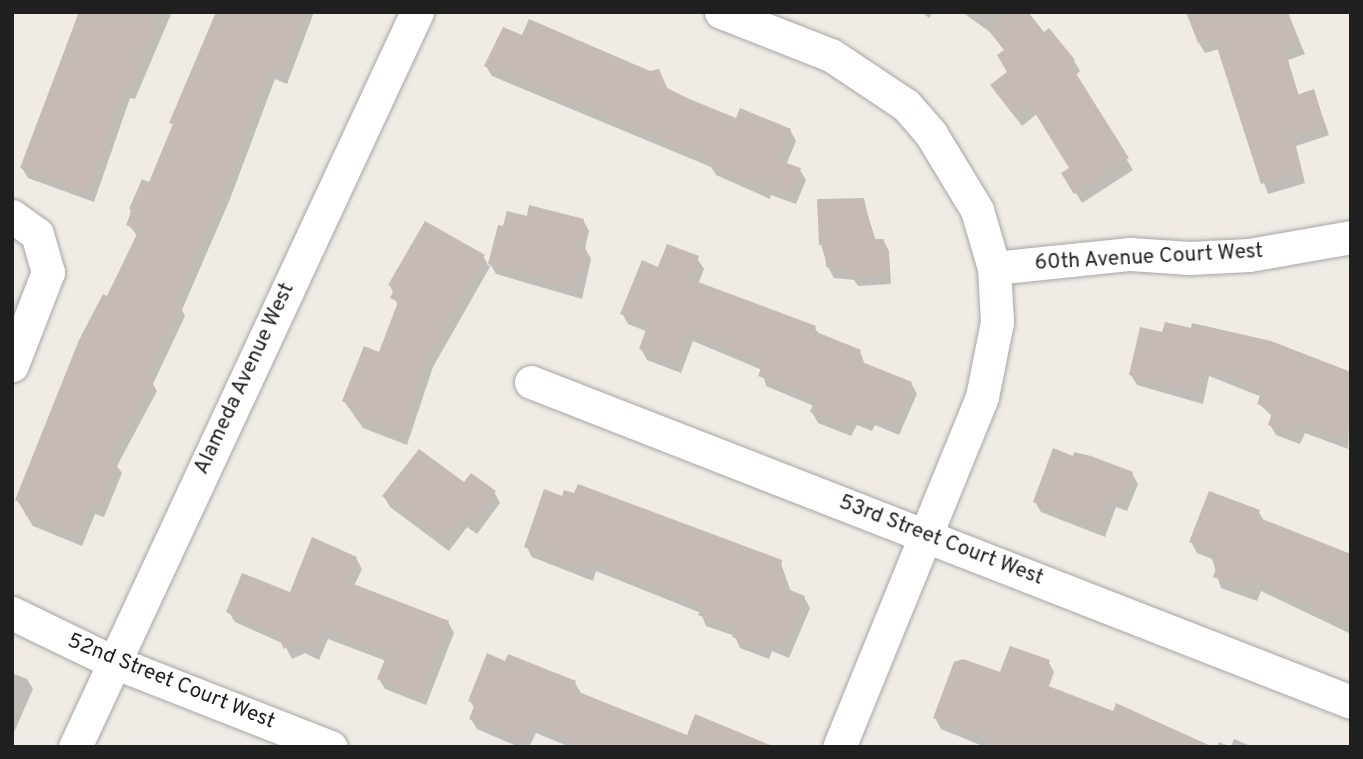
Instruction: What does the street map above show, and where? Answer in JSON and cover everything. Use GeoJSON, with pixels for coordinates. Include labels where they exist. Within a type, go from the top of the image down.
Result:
{"type":"FeatureCollection","features":[{"type":"Feature","properties":{"kind":"street","name":"Alameda Avenue West"},"geometry":{"type":"LineString","coordinates":[[75,747],[111,661],[417,12]]}},
{"type":"Feature","properties":{"kind":"street"},"geometry":{"type":"LineString","coordinates":[[722,12],[831,55],[906,106],[931,134],[977,210],[994,268],[997,322],[992,362],[982,397],[923,533],[839,747]]}},
{"type":"Feature","properties":{"kind":"street"},"geometry":{"type":"LineString","coordinates":[[12,366],[48,272],[24,225]]}},
{"type":"Feature","properties":{"kind":"street","name":"60th Avenue Court West"},"geometry":{"type":"LineString","coordinates":[[994,268],[1130,254],[1190,258],[1249,255],[1351,237]]}},
{"type":"Feature","properties":{"kind":"street","name":"53rd Street Court West"},"geometry":{"type":"LineString","coordinates":[[531,382],[1351,702]]}},
{"type":"Feature","properties":{"kind":"street","name":"52nd Street Court West"},"geometry":{"type":"LineString","coordinates":[[12,613],[111,661],[331,747]]}},
{"type":"Feature","properties":{"kind":"building"},"geometry":{"type":"Polygon","coordinates":[[[79,12],[159,12],[129,90],[124,88],[88,193],[20,168],[79,12]]]}},
{"type":"Feature","properties":{"kind":"building"},"geometry":{"type":"Polygon","coordinates":[[[216,12],[306,12],[281,74],[269,70],[225,188],[175,302],[180,304],[145,376],[152,379],[110,458],[117,461],[98,508],[89,504],[76,536],[25,515],[28,506],[15,500],[79,340],[103,294],[107,296],[139,230],[126,225],[132,210],[129,209],[142,179],[149,182],[173,124],[169,123],[216,12]]]}},
{"type":"Feature","properties":{"kind":"building"},"geometry":{"type":"Polygon","coordinates":[[[1008,12],[1028,12],[1044,32],[1049,28],[1075,60],[1070,64],[1129,158],[1074,194],[1061,173],[1069,168],[1030,105],[1015,117],[990,85],[1007,72],[997,55],[1004,50],[987,28],[1008,12]]]}},
{"type":"Feature","properties":{"kind":"building"},"geometry":{"type":"Polygon","coordinates":[[[1186,12],[1288,12],[1300,43],[1284,49],[1297,95],[1314,89],[1325,125],[1291,135],[1301,172],[1261,184],[1214,38],[1198,43],[1186,12]]]}},
{"type":"Feature","properties":{"kind":"building"},"geometry":{"type":"Polygon","coordinates":[[[529,19],[650,71],[659,69],[667,88],[687,98],[736,118],[740,108],[791,129],[778,160],[801,168],[791,195],[723,173],[708,164],[710,159],[484,66],[503,27],[522,35],[529,19]]]}},
{"type":"Feature","properties":{"kind":"building"},"geometry":{"type":"Polygon","coordinates":[[[864,198],[873,239],[884,239],[886,274],[850,276],[850,270],[826,267],[825,245],[819,245],[817,199],[864,198]]]}},
{"type":"Feature","properties":{"kind":"building"},"geometry":{"type":"Polygon","coordinates":[[[529,205],[584,219],[577,245],[586,247],[577,289],[488,264],[498,225],[503,226],[507,211],[527,216],[529,205]]]}},
{"type":"Feature","properties":{"kind":"building"},"geometry":{"type":"Polygon","coordinates":[[[425,221],[485,255],[427,356],[401,435],[355,418],[358,410],[342,401],[364,346],[379,352],[398,302],[390,298],[395,289],[388,285],[425,221]]]}},
{"type":"Feature","properties":{"kind":"building"},"geometry":{"type":"Polygon","coordinates":[[[667,244],[699,256],[690,279],[816,326],[814,331],[861,350],[857,360],[912,382],[893,425],[869,415],[866,422],[851,415],[845,427],[810,412],[815,399],[758,376],[763,363],[687,332],[675,363],[639,349],[648,324],[620,314],[642,260],[658,267],[667,244]]]}},
{"type":"Feature","properties":{"kind":"building"},"geometry":{"type":"Polygon","coordinates":[[[1165,322],[1191,328],[1192,323],[1271,341],[1351,372],[1351,421],[1345,437],[1342,440],[1299,423],[1294,435],[1268,425],[1273,410],[1257,404],[1262,390],[1204,367],[1197,394],[1129,375],[1140,327],[1162,332],[1165,322]]]}},
{"type":"Feature","properties":{"kind":"building"},"geometry":{"type":"Polygon","coordinates":[[[1053,448],[1073,456],[1074,452],[1091,456],[1133,472],[1121,502],[1111,497],[1099,527],[1033,502],[1053,448]]]}},
{"type":"Feature","properties":{"kind":"building"},"geometry":{"type":"Polygon","coordinates":[[[419,449],[464,482],[471,473],[496,491],[471,525],[461,517],[443,542],[382,496],[419,449]]]}},
{"type":"Feature","properties":{"kind":"building"},"geometry":{"type":"Polygon","coordinates":[[[578,484],[782,560],[780,575],[786,578],[783,587],[805,596],[783,648],[766,641],[763,650],[732,637],[736,629],[698,615],[702,606],[590,562],[587,571],[524,547],[544,489],[562,496],[564,490],[574,493],[578,484]]]}},
{"type":"Feature","properties":{"kind":"building"},"geometry":{"type":"Polygon","coordinates":[[[1209,491],[1260,510],[1257,517],[1351,554],[1351,623],[1255,582],[1251,591],[1213,577],[1219,561],[1210,558],[1213,551],[1189,542],[1209,491]]]}},
{"type":"Feature","properties":{"kind":"building"},"geometry":{"type":"Polygon","coordinates":[[[312,537],[357,557],[346,581],[449,621],[420,696],[377,679],[387,654],[322,629],[313,650],[298,643],[284,649],[277,634],[226,612],[242,573],[290,592],[312,537]]]}},
{"type":"Feature","properties":{"kind":"building"},"geometry":{"type":"Polygon","coordinates":[[[1010,646],[1050,660],[1041,683],[1113,711],[1116,703],[1213,747],[989,747],[991,740],[933,718],[954,662],[963,659],[1000,672],[1010,646]]]}},
{"type":"Feature","properties":{"kind":"building"},"geometry":{"type":"Polygon","coordinates":[[[487,653],[505,661],[508,654],[576,681],[573,690],[687,735],[695,714],[775,747],[588,747],[530,723],[522,741],[469,719],[475,704],[468,701],[487,653]]]}}]}
